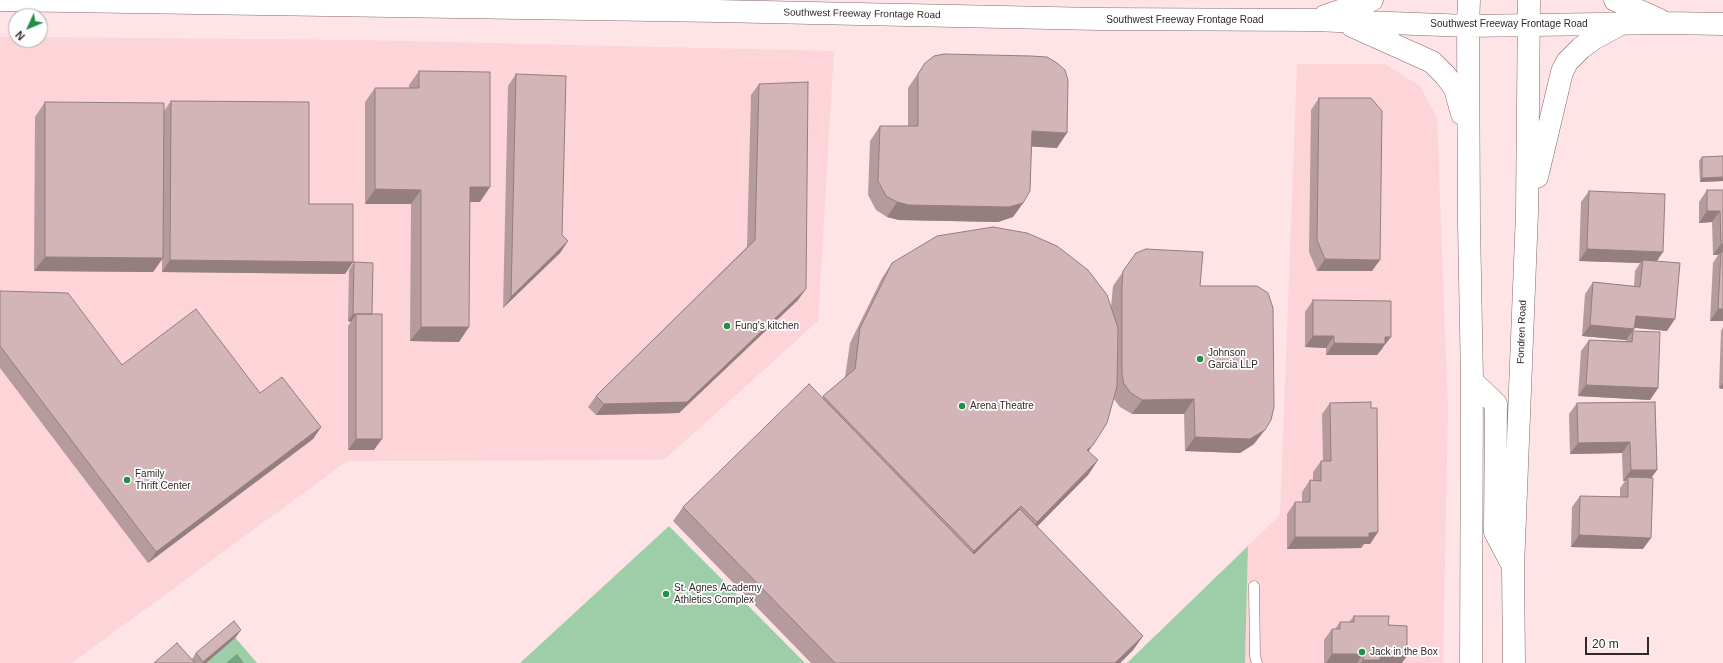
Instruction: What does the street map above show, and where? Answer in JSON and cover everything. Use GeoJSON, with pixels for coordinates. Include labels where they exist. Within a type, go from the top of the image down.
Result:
{"type":"FeatureCollection","features":[{"type":"Feature","properties":{"kind":"main road","name":"Southwest Freeway Frontage Road"},"geometry":{"type":"LineString","coordinates":[[0,0],[723,11],[1090,19],[1312,20],[1468,26],[1621,23],[1723,24]]}},
{"type":"Feature","properties":{"kind":"main road"},"geometry":{"type":"LineString","coordinates":[[1312,20],[1372,0]]}},
{"type":"Feature","properties":{"kind":"main road"},"geometry":{"type":"LineString","coordinates":[[1469,0],[1468,137],[1472,381],[1471,663]]}},
{"type":"Feature","properties":{"kind":"main road","name":"Fondren Road"},"geometry":{"type":"LineString","coordinates":[[1514,663],[1513,567],[1527,225],[1529,0]]}},
{"type":"Feature","properties":{"kind":"main road"},"geometry":{"type":"LineString","coordinates":[[1615,0],[1666,23]]}},
{"type":"Feature","properties":{"kind":"main road"},"geometry":{"type":"LineString","coordinates":[[1341,21],[1432,62],[1446,76],[1455,89],[1468,137]]}},
{"type":"Feature","properties":{"kind":"main road"},"geometry":{"type":"LineString","coordinates":[[1527,225],[1562,72],[1567,62],[1581,48],[1621,23]]}},
{"type":"Feature","properties":{"kind":"main road"},"geometry":{"type":"LineString","coordinates":[[1472,381],[1496,404],[1495,532],[1513,567]]}},
{"type":"Feature","properties":{"kind":"lane"},"geometry":{"type":"LineString","coordinates":[[1254,586],[1255,656],[1257,663]]}},
{"type":"Feature","properties":{"kind":"shaded area"},"geometry":{"type":"Polygon","coordinates":[[[0,37],[8,37],[8,48],[48,48],[48,37],[358,40],[834,51],[818,321],[664,460],[347,461],[72,663],[0,663],[0,37]]]}},
{"type":"Feature","properties":{"kind":"shaded area"},"geometry":{"type":"Polygon","coordinates":[[[1297,64],[1385,64],[1420,86],[1437,118],[1448,410],[1443,663],[1245,663],[1248,546],[1280,515],[1297,64]]]}},
{"type":"Feature","properties":{"kind":"shaded area","name":"St. Agnes Academy Athletics Complex"},"geometry":{"type":"Polygon","coordinates":[[[669,526],[805,663],[520,663],[669,526]]]}},
{"type":"Feature","properties":{"kind":"shaded area"},"geometry":{"type":"Polygon","coordinates":[[[1248,546],[1245,663],[1127,663],[1248,546]]]}},
{"type":"Feature","properties":{"kind":"shaded area"},"geometry":{"type":"Polygon","coordinates":[[[228,629],[257,663],[192,663],[190,661],[228,629]]]}},
{"type":"Feature","properties":{"kind":"shaded area"},"geometry":{"type":"Polygon","coordinates":[[[237,654],[244,663],[226,663],[237,654]]]}},
{"type":"Feature","properties":{"kind":"building"},"geometry":{"type":"Polygon","coordinates":[[[944,54],[1047,57],[1065,70],[1068,80],[1067,133],[1032,131],[1030,191],[1023,203],[1009,207],[909,205],[897,202],[886,196],[878,181],[880,126],[918,126],[918,74],[925,63],[934,56],[944,54]]]}},
{"type":"Feature","properties":{"kind":"building"},"geometry":{"type":"Polygon","coordinates":[[[419,71],[490,72],[490,187],[470,187],[469,327],[421,327],[421,190],[375,189],[375,88],[419,88],[419,71]]]}},
{"type":"Feature","properties":{"kind":"building"},"geometry":{"type":"Polygon","coordinates":[[[516,74],[566,76],[562,235],[568,241],[511,297],[516,74]]]}},
{"type":"Feature","properties":{"kind":"building"},"geometry":{"type":"Polygon","coordinates":[[[808,82],[806,289],[687,402],[604,404],[596,396],[755,240],[759,84],[808,82]]]}},
{"type":"Feature","properties":{"kind":"building"},"geometry":{"type":"Polygon","coordinates":[[[1319,98],[1371,98],[1382,111],[1380,260],[1325,259],[1317,240],[1319,98]]]}},
{"type":"Feature","properties":{"kind":"building"},"geometry":{"type":"Polygon","coordinates":[[[171,101],[309,102],[309,204],[353,204],[353,262],[170,260],[171,101]]]}},
{"type":"Feature","properties":{"kind":"building"},"geometry":{"type":"Polygon","coordinates":[[[45,102],[164,103],[163,258],[45,257],[45,102]]]}},
{"type":"Feature","properties":{"kind":"building"},"geometry":{"type":"Polygon","coordinates":[[[1723,156],[1723,177],[1702,178],[1702,157],[1723,156]]]}},
{"type":"Feature","properties":{"kind":"building"},"geometry":{"type":"Polygon","coordinates":[[[1707,190],[1723,190],[1723,244],[1721,244],[1720,211],[1707,211],[1707,190]]]}},
{"type":"Feature","properties":{"kind":"building"},"geometry":{"type":"Polygon","coordinates":[[[1589,191],[1665,194],[1663,252],[1587,249],[1589,191]]]}},
{"type":"Feature","properties":{"kind":"building","name":"Arena Theatre"},"geometry":{"type":"Polygon","coordinates":[[[993,227],[1027,233],[1057,246],[1088,270],[1107,295],[1118,328],[1117,386],[1107,423],[1093,445],[1087,450],[1098,460],[1037,522],[1021,506],[974,551],[823,396],[855,369],[860,328],[892,263],[937,236],[993,227]]]}},
{"type":"Feature","properties":{"kind":"building"},"geometry":{"type":"Polygon","coordinates":[[[1146,249],[1203,252],[1200,286],[1257,286],[1268,293],[1273,308],[1274,407],[1271,420],[1265,430],[1250,439],[1195,437],[1194,399],[1142,400],[1131,393],[1124,384],[1122,374],[1123,271],[1136,253],[1146,249]]]}},
{"type":"Feature","properties":{"kind":"building"},"geometry":{"type":"Polygon","coordinates":[[[1721,252],[1723,252],[1723,309],[1718,309],[1721,252]]]}},
{"type":"Feature","properties":{"kind":"building"},"geometry":{"type":"Polygon","coordinates":[[[1643,260],[1680,263],[1675,319],[1636,316],[1634,329],[1590,325],[1593,282],[1640,287],[1643,260]]]}},
{"type":"Feature","properties":{"kind":"building"},"geometry":{"type":"Polygon","coordinates":[[[354,262],[373,263],[372,314],[353,314],[354,262]]]}},
{"type":"Feature","properties":{"kind":"building"},"geometry":{"type":"Polygon","coordinates":[[[0,291],[68,293],[122,365],[196,309],[260,393],[282,377],[321,427],[156,552],[0,346],[0,291]]]}},
{"type":"Feature","properties":{"kind":"building"},"geometry":{"type":"Polygon","coordinates":[[[1313,300],[1391,301],[1391,337],[1385,337],[1385,344],[1334,343],[1334,336],[1313,336],[1313,300]]]}},
{"type":"Feature","properties":{"kind":"building"},"geometry":{"type":"Polygon","coordinates":[[[356,314],[382,314],[382,439],[356,439],[356,314]]]}},
{"type":"Feature","properties":{"kind":"building"},"geometry":{"type":"Polygon","coordinates":[[[1633,331],[1660,332],[1658,388],[1586,385],[1589,340],[1632,342],[1633,331]]]}},
{"type":"Feature","properties":{"kind":"building"},"geometry":{"type":"Polygon","coordinates":[[[809,384],[974,554],[1020,509],[1143,636],[1115,663],[835,663],[683,507],[809,384]]]}},
{"type":"Feature","properties":{"kind":"building"},"geometry":{"type":"Polygon","coordinates":[[[1371,402],[1371,408],[1377,408],[1378,532],[1369,533],[1369,537],[1295,537],[1295,502],[1310,502],[1310,480],[1321,481],[1321,461],[1331,461],[1330,403],[1371,402]]]}},
{"type":"Feature","properties":{"kind":"building"},"geometry":{"type":"Polygon","coordinates":[[[1655,402],[1657,470],[1631,470],[1630,442],[1578,443],[1577,403],[1655,402]]]}},
{"type":"Feature","properties":{"kind":"building"},"geometry":{"type":"Polygon","coordinates":[[[1628,477],[1653,478],[1651,538],[1579,535],[1580,496],[1628,497],[1628,477]]]}},
{"type":"Feature","properties":{"kind":"building","name":"Jack in the Box"},"geometry":{"type":"Polygon","coordinates":[[[1354,616],[1389,616],[1388,625],[1407,626],[1407,656],[1380,656],[1380,660],[1363,660],[1363,654],[1332,654],[1332,629],[1340,629],[1340,622],[1354,622],[1354,616]]]}},
{"type":"Feature","properties":{"kind":"building"},"geometry":{"type":"Polygon","coordinates":[[[234,621],[241,630],[203,662],[196,653],[234,621]]]}},
{"type":"Feature","properties":{"kind":"building"},"geometry":{"type":"Polygon","coordinates":[[[177,643],[195,663],[154,663],[177,643]]]}},
{"type":"Feature","properties":{"kind":"place","name":"Fung's kitchen"},"geometry":{"type":"Point","coordinates":[727,326]}},
{"type":"Feature","properties":{"kind":"place","name":"Johnson Garcia LLP"},"geometry":{"type":"Point","coordinates":[1200,359]}},
{"type":"Feature","properties":{"kind":"place","name":"Arena Theatre"},"geometry":{"type":"Point","coordinates":[962,406]}},
{"type":"Feature","properties":{"kind":"place","name":"Family Thrift Center"},"geometry":{"type":"Point","coordinates":[127,480]}},
{"type":"Feature","properties":{"kind":"place","name":"St. Agnes Academy Athletics Complex"},"geometry":{"type":"Point","coordinates":[666,594]}},
{"type":"Feature","properties":{"kind":"place","name":"Jack in the Box"},"geometry":{"type":"Point","coordinates":[1362,652]}}]}
